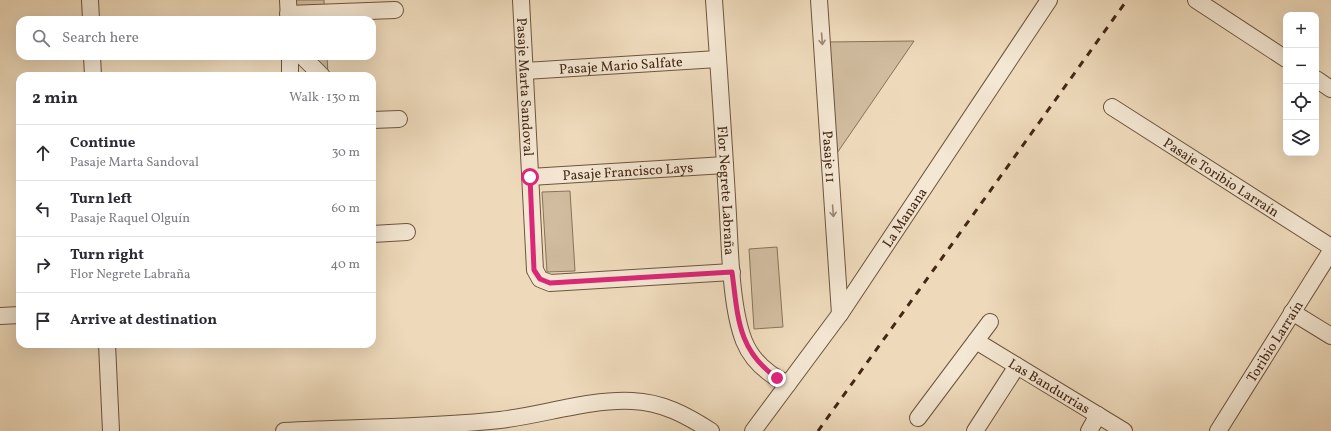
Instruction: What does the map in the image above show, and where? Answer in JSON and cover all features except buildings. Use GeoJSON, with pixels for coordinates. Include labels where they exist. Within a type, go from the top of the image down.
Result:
{"type":"FeatureCollection","features":[{"type":"Feature","properties":{"kind":"street"},"geometry":{"type":"LineString","coordinates":[[90,0],[91,16]]}},
{"type":"Feature","properties":{"kind":"street","name":"Pasaje Marta Sandoval"},"geometry":{"type":"LineString","coordinates":[[521,0],[534,270],[540,279],[550,283],[732,272]]}},
{"type":"Feature","properties":{"kind":"street","name":"Flor Negrete Labraña"},"geometry":{"type":"LineString","coordinates":[[714,0],[732,272],[738,320],[744,342],[749,352],[762,366],[777,378],[788,384]]}},
{"type":"Feature","properties":{"kind":"street","name":"Pasaje 11"},"geometry":{"type":"LineString","coordinates":[[819,0],[840,314]]}},
{"type":"Feature","properties":{"kind":"street","name":"La Manana"},"geometry":{"type":"LineString","coordinates":[[753,431],[840,314],[1050,0]]}},
{"type":"Feature","properties":{"kind":"street"},"geometry":{"type":"LineString","coordinates":[[1196,0],[1283,57]]}},
{"type":"Feature","properties":{"kind":"street"},"geometry":{"type":"LineString","coordinates":[[288,11],[395,10]]}},
{"type":"Feature","properties":{"kind":"street","name":"Pasaje Mario Salfate"},"geometry":{"type":"LineString","coordinates":[[525,71],[718,59]]}},
{"type":"Feature","properties":{"kind":"street"},"geometry":{"type":"LineString","coordinates":[[92,60],[94,72]]}},
{"type":"Feature","properties":{"kind":"street"},"geometry":{"type":"LineString","coordinates":[[290,60],[290,72]]}},
{"type":"Feature","properties":{"kind":"street"},"geometry":{"type":"LineString","coordinates":[[306,60],[318,72]]}},
{"type":"Feature","properties":{"kind":"street"},"geometry":{"type":"LineString","coordinates":[[1319,81],[1331,88]]}},
{"type":"Feature","properties":{"kind":"street","name":"Pasaje Toribio Larraín"},"geometry":{"type":"LineString","coordinates":[[1112,108],[1331,247]]}},
{"type":"Feature","properties":{"kind":"street"},"geometry":{"type":"LineString","coordinates":[[376,120],[399,119]]}},
{"type":"Feature","properties":{"kind":"street","name":"Pasaje Francisco Lays"},"geometry":{"type":"LineString","coordinates":[[530,177],[725,165]]}},
{"type":"Feature","properties":{"kind":"street"},"geometry":{"type":"LineString","coordinates":[[376,234],[407,232]]}},
{"type":"Feature","properties":{"kind":"street","name":"Toribio Larraín"},"geometry":{"type":"LineString","coordinates":[[1218,431],[1331,250]]}},
{"type":"Feature","properties":{"kind":"street"},"geometry":{"type":"LineString","coordinates":[[1292,312],[1331,336]]}},
{"type":"Feature","properties":{"kind":"street"},"geometry":{"type":"LineString","coordinates":[[0,316],[16,315]]}},
{"type":"Feature","properties":{"kind":"street"},"geometry":{"type":"LineString","coordinates":[[918,418],[990,322]]}},
{"type":"Feature","properties":{"kind":"street","name":"Las Bandurrias"},"geometry":{"type":"LineString","coordinates":[[976,341],[1124,431]]}},
{"type":"Feature","properties":{"kind":"street"},"geometry":{"type":"LineString","coordinates":[[107,348],[111,431]]}},
{"type":"Feature","properties":{"kind":"street"},"geometry":{"type":"LineString","coordinates":[[975,431],[1017,366]]}},
{"type":"Feature","properties":{"kind":"street"},"geometry":{"type":"LineString","coordinates":[[284,431],[462,424],[602,403],[633,401],[653,404],[679,412],[711,431]]}},
{"type":"Feature","properties":{"kind":"street"},"geometry":{"type":"LineString","coordinates":[[1089,431],[1098,415]]}},
{"type":"Feature","properties":{"kind":"shaded area"},"geometry":{"type":"Polygon","coordinates":[[[295,0],[324,0],[325,16],[297,16],[295,0]]]}},
{"type":"Feature","properties":{"kind":"shaded area"},"geometry":{"type":"Polygon","coordinates":[[[914,41],[835,156],[827,42],[914,41]]]}},
{"type":"Feature","properties":{"kind":"shaded area"},"geometry":{"type":"Polygon","coordinates":[[[313,60],[327,60],[328,72],[326,72],[313,60]]]}},
{"type":"Feature","properties":{"kind":"shaded area"},"geometry":{"type":"Polygon","coordinates":[[[570,191],[575,271],[547,272],[542,192],[570,191]]]}},
{"type":"Feature","properties":{"kind":"shaded area"},"geometry":{"type":"Polygon","coordinates":[[[777,247],[783,327],[754,329],[749,249],[777,247]]]}},
{"type":"Feature","properties":{"kind":"railway"},"geometry":{"type":"LineString","coordinates":[[818,431],[1127,0]]}},
{"type":"Feature","properties":{"kind":"route"},"geometry":{"type":"LineString","coordinates":[[530,177],[534,270],[540,279],[550,283],[732,272],[738,320],[744,342],[749,352],[757,362],[766,371],[777,378]]}}]}
